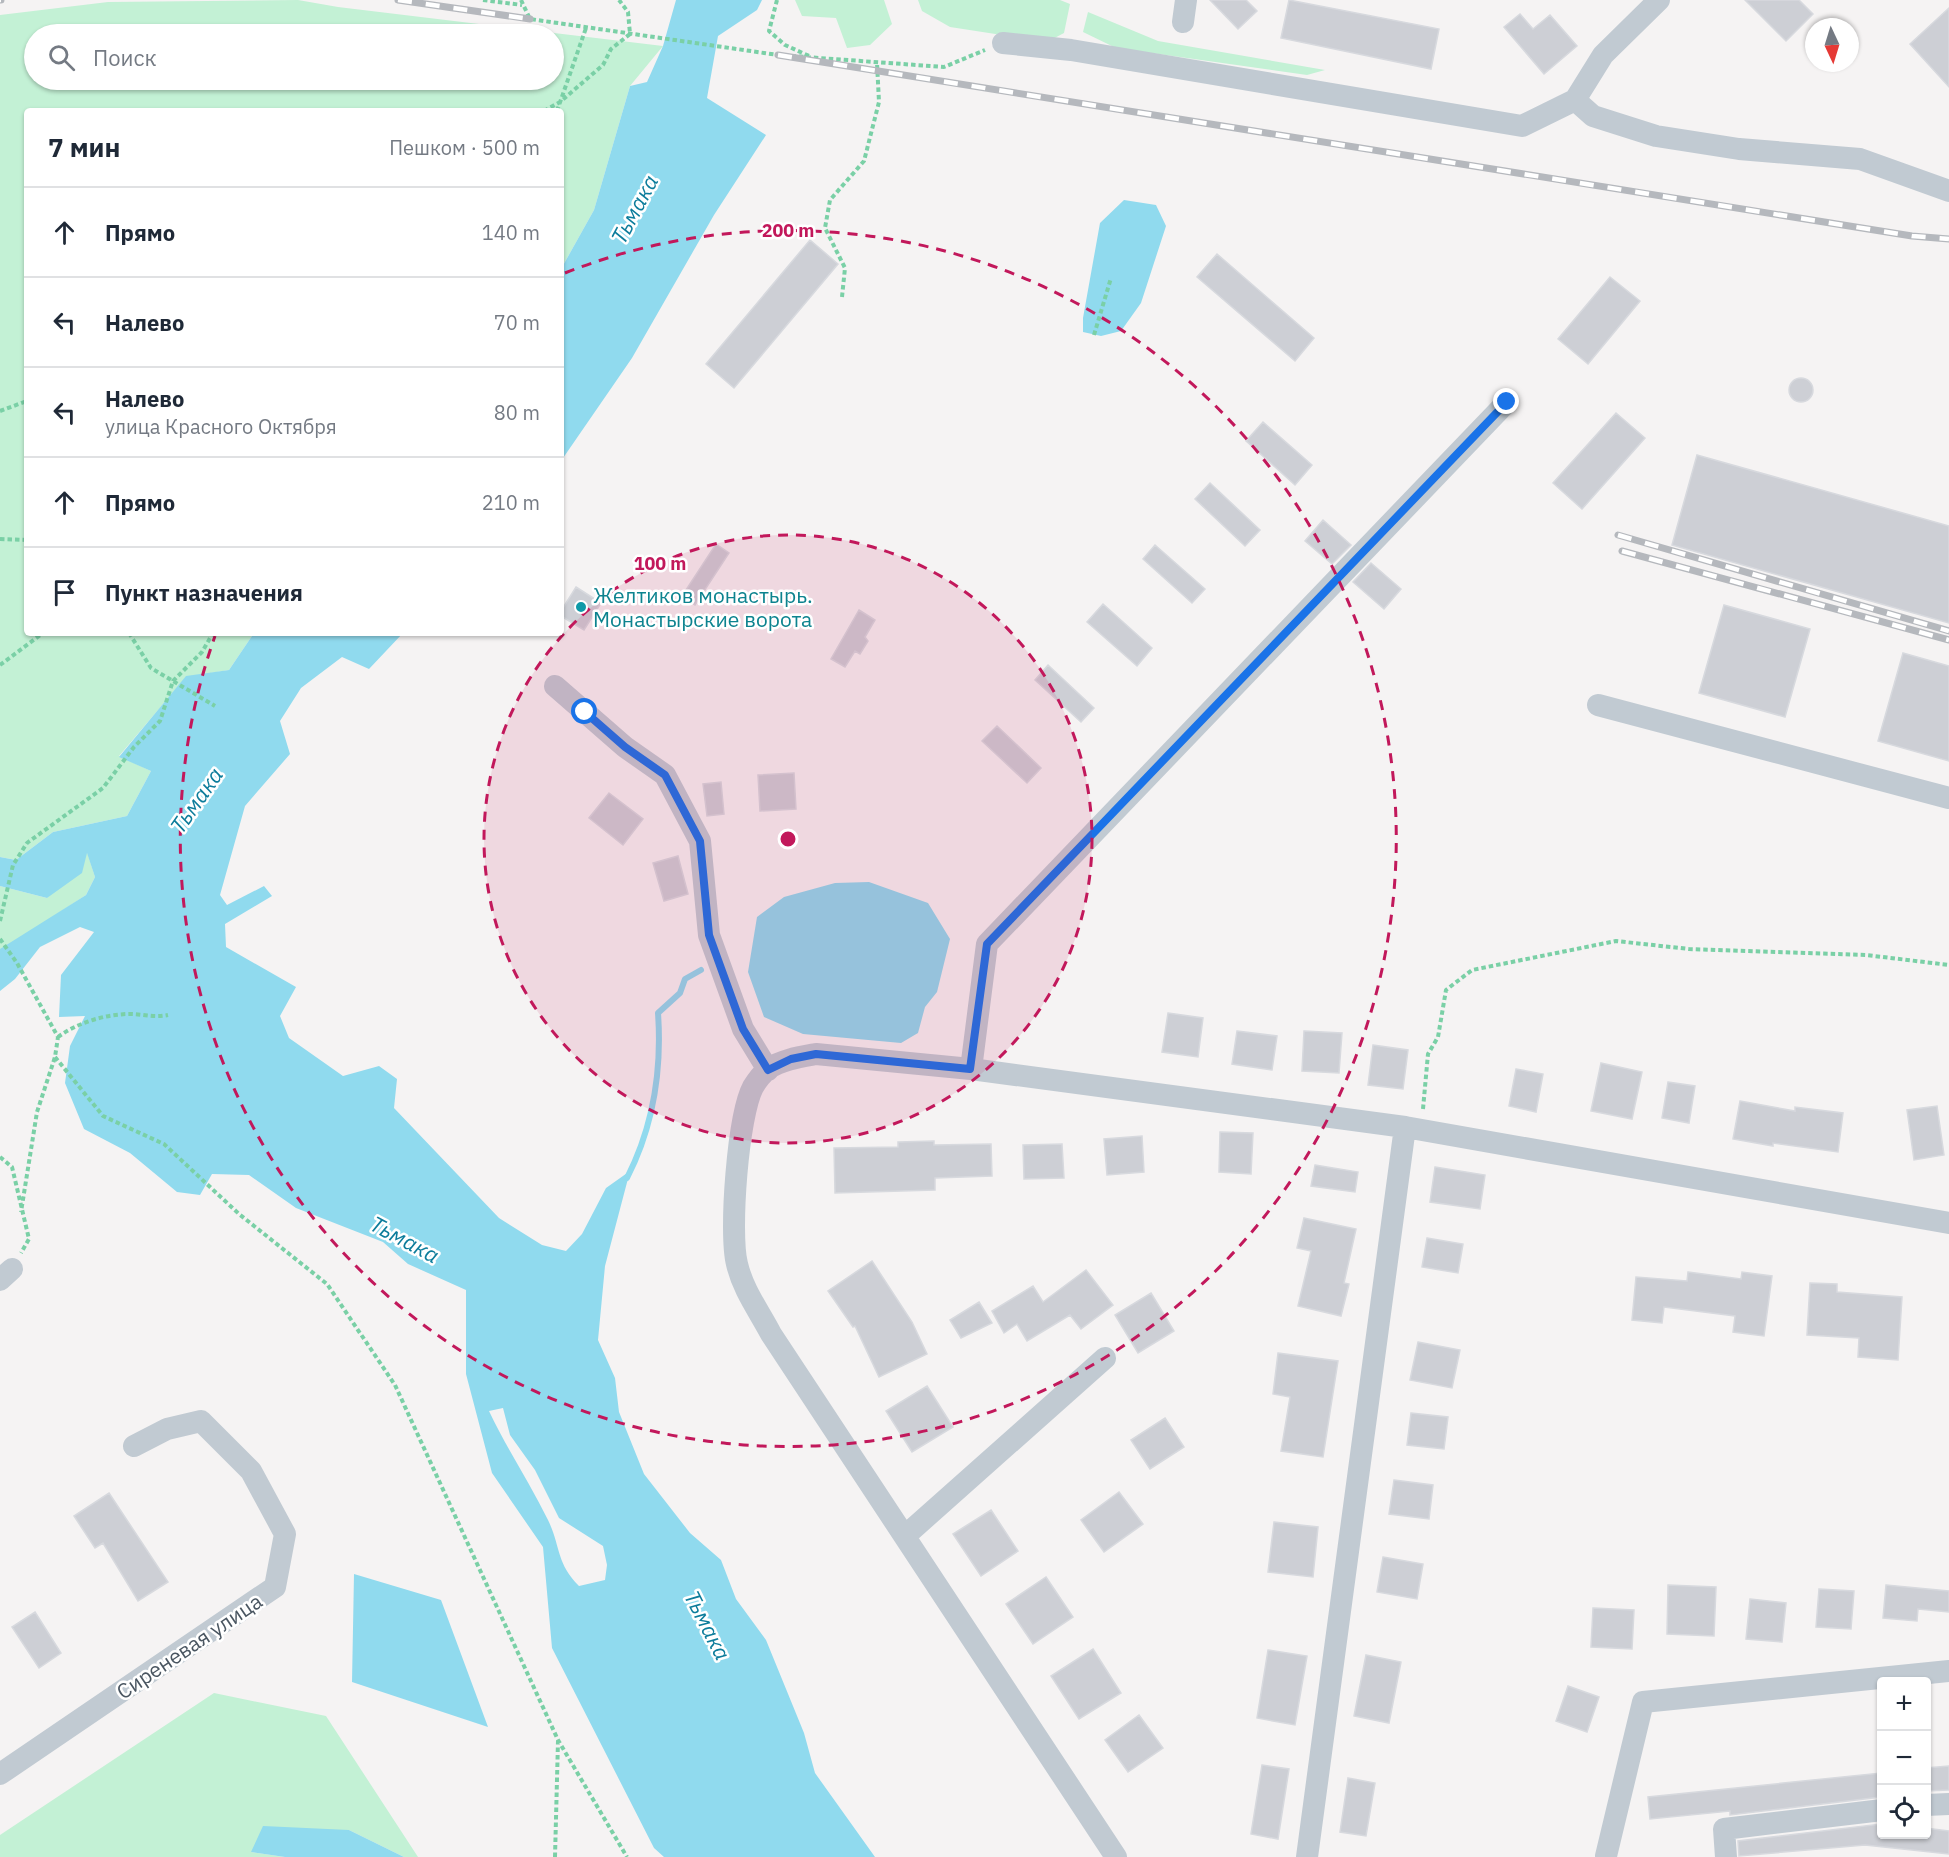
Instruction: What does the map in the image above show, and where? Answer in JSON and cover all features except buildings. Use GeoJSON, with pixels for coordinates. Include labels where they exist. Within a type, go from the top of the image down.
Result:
{"type":"FeatureCollection","features":[{"type":"Feature","properties":{"kind":"street"},"geometry":{"type":"LineString","coordinates":[[1003,43],[1071,50],[1522,126],[1575,100],[1603,55],[1659,0]]}},
{"type":"Feature","properties":{"kind":"street"},"geometry":{"type":"LineString","coordinates":[[1575,100],[1593,117],[1656,135],[1739,149],[1860,159],[1949,191]]}},
{"type":"Feature","properties":{"kind":"street"},"geometry":{"type":"LineString","coordinates":[[970,1069],[987,944],[1507,402]]}},
{"type":"Feature","properties":{"kind":"street"},"geometry":{"type":"LineString","coordinates":[[555,686],[625,747],[665,775],[700,841],[709,935],[743,1029],[768,1070]]}},
{"type":"Feature","properties":{"kind":"street"},"geometry":{"type":"LineString","coordinates":[[1598,705],[1949,798]]}},
{"type":"Feature","properties":{"kind":"street"},"geometry":{"type":"LineString","coordinates":[[1116,1857],[906,1535],[771,1334],[744,1286],[736,1262],[736,1196],[740,1151],[753,1087],[768,1070],[791,1059],[816,1054],[970,1069],[1405,1127],[1949,1223]]}},
{"type":"Feature","properties":{"kind":"street"},"geometry":{"type":"LineString","coordinates":[[1307,1857],[1405,1127]]}},
{"type":"Feature","properties":{"kind":"street"},"geometry":{"type":"LineString","coordinates":[[906,1535],[1105,1358]]}},
{"type":"Feature","properties":{"kind":"street","name":"Сиреневая улица"},"geometry":{"type":"LineString","coordinates":[[0,1774],[275,1587],[285,1534],[251,1471],[201,1421],[167,1429],[134,1446]]}},
{"type":"Feature","properties":{"kind":"street"},"geometry":{"type":"LineString","coordinates":[[1606,1856],[1643,1701],[1949,1671]]}},
{"type":"Feature","properties":{"kind":"street"},"geometry":{"type":"LineString","coordinates":[[1931,1805],[1949,1804]]}},
{"type":"Feature","properties":{"kind":"street"},"geometry":{"type":"LineString","coordinates":[[1726,1857],[1724,1828],[1877,1810]]}},
{"type":"Feature","properties":{"kind":"path"},"geometry":{"type":"LineString","coordinates":[[483,0],[521,3],[530,19],[561,24]]}},
{"type":"Feature","properties":{"kind":"path"},"geometry":{"type":"LineString","coordinates":[[620,0],[628,12],[630,34]]}},
{"type":"Feature","properties":{"kind":"path"},"geometry":{"type":"LineString","coordinates":[[777,0],[769,31],[785,45],[814,58]]}},
{"type":"Feature","properties":{"kind":"path"},"geometry":{"type":"LineString","coordinates":[[564,24],[778,55],[944,68],[1003,43]]}},
{"type":"Feature","properties":{"kind":"path"},"geometry":{"type":"LineString","coordinates":[[558,108],[586,28]]}},
{"type":"Feature","properties":{"kind":"path"},"geometry":{"type":"LineString","coordinates":[[549,108],[560,102],[603,65],[611,49],[630,34]]}},
{"type":"Feature","properties":{"kind":"path"},"geometry":{"type":"LineString","coordinates":[[842,297],[845,268],[825,228],[830,200],[864,161],[879,102],[876,63]]}},
{"type":"Feature","properties":{"kind":"path"},"geometry":{"type":"LineString","coordinates":[[1094,335],[1111,278]]}},
{"type":"Feature","properties":{"kind":"path"},"geometry":{"type":"LineString","coordinates":[[0,411],[24,402]]}},
{"type":"Feature","properties":{"kind":"path"},"geometry":{"type":"LineString","coordinates":[[0,539],[24,540]]}},
{"type":"Feature","properties":{"kind":"path"},"geometry":{"type":"LineString","coordinates":[[0,665],[39,636]]}},
{"type":"Feature","properties":{"kind":"path"},"geometry":{"type":"LineString","coordinates":[[131,636],[151,668],[215,706]]}},
{"type":"Feature","properties":{"kind":"path"},"geometry":{"type":"LineString","coordinates":[[0,921],[13,866],[27,843],[103,788],[134,747],[160,722],[173,681],[202,652],[211,636]]}},
{"type":"Feature","properties":{"kind":"path"},"geometry":{"type":"LineString","coordinates":[[0,939],[17,963],[58,1037],[55,1057],[37,1112],[21,1212]]}},
{"type":"Feature","properties":{"kind":"path"},"geometry":{"type":"LineString","coordinates":[[1405,1127],[1423,1109],[1428,1054],[1438,1037],[1446,990],[1472,970],[1616,941],[1689,949],[1866,955],[1949,965]]}},
{"type":"Feature","properties":{"kind":"path"},"geometry":{"type":"LineString","coordinates":[[58,1037],[70,1028],[99,1018],[129,1014],[159,1017],[168,1015]]}},
{"type":"Feature","properties":{"kind":"path"},"geometry":{"type":"LineString","coordinates":[[55,1057],[103,1116],[164,1144],[239,1214],[327,1284],[395,1385],[558,1740],[627,1857]]}},
{"type":"Feature","properties":{"kind":"path"},"geometry":{"type":"LineString","coordinates":[[0,1157],[12,1167],[29,1239],[6,1275]]}},
{"type":"Feature","properties":{"kind":"path"},"geometry":{"type":"LineString","coordinates":[[555,1857],[558,1740]]}},
{"type":"Feature","properties":{"kind":"green space"},"geometry":{"type":"Polygon","coordinates":[[[298,0],[480,24],[24,24],[24,90],[564,90],[564,34],[663,46],[630,86],[594,210],[564,264],[564,108],[24,108],[24,636],[252,636],[229,670],[186,677],[119,756],[151,771],[127,816],[53,832],[16,860],[0,857],[0,15],[108,2],[298,0]]]}},
{"type":"Feature","properties":{"kind":"green space"},"geometry":{"type":"Polygon","coordinates":[[[795,0],[884,0],[892,24],[870,45],[847,48],[836,18],[802,16],[795,0]]]}},
{"type":"Feature","properties":{"kind":"green space"},"geometry":{"type":"Polygon","coordinates":[[[918,0],[1060,0],[1070,4],[1064,33],[1047,42],[950,27],[922,11],[918,0]]]}},
{"type":"Feature","properties":{"kind":"green space"},"geometry":{"type":"Polygon","coordinates":[[[1088,12],[1158,41],[1325,70],[1307,75],[1116,48],[1083,32],[1088,12]]]}},
{"type":"Feature","properties":{"kind":"green space"},"geometry":{"type":"Polygon","coordinates":[[[87,852],[95,877],[86,895],[0,951],[0,886],[47,898],[87,852]]]}},
{"type":"Feature","properties":{"kind":"green space"},"geometry":{"type":"Polygon","coordinates":[[[214,1693],[326,1716],[418,1857],[404,1857],[349,1830],[251,1852],[285,1857],[0,1857],[0,1835],[214,1693]]]}},
{"type":"Feature","properties":{"kind":"water","name":"Тьмака"},"geometry":{"type":"Polygon","coordinates":[[[676,0],[762,0],[757,10],[718,36],[707,98],[766,135],[714,215],[632,358],[564,457],[564,264],[594,210],[630,86],[647,82],[663,46],[676,0]]]}},
{"type":"Feature","properties":{"kind":"water"},"geometry":{"type":"Polygon","coordinates":[[[1124,200],[1156,205],[1166,226],[1141,303],[1121,331],[1101,336],[1083,332],[1083,318],[1100,223],[1124,200]]]}},
{"type":"Feature","properties":{"kind":"water","name":"Тьмака"},"geometry":{"type":"Polygon","coordinates":[[[252,636],[400,636],[369,669],[342,657],[301,688],[280,721],[290,754],[245,806],[220,895],[227,905],[264,886],[272,896],[225,924],[226,947],[296,987],[280,1016],[289,1038],[343,1076],[379,1066],[397,1079],[394,1108],[499,1218],[542,1245],[566,1251],[582,1234],[606,1188],[630,1171],[605,1266],[598,1340],[615,1378],[619,1412],[644,1474],[690,1533],[721,1560],[736,1599],[766,1640],[804,1733],[815,1773],[875,1857],[664,1857],[654,1848],[552,1648],[543,1547],[492,1473],[466,1374],[466,1290],[408,1264],[383,1242],[296,1208],[249,1175],[212,1174],[200,1195],[177,1192],[130,1153],[84,1129],[65,1083],[70,1046],[85,1016],[59,1017],[61,975],[94,932],[80,927],[40,947],[15,979],[0,991],[0,949],[86,895],[95,877],[87,853],[82,873],[47,898],[0,886],[0,857],[16,860],[53,832],[127,816],[151,771],[119,757],[186,676],[229,670],[252,636]],[[503,1408],[489,1411],[548,1520],[566,1570],[579,1586],[605,1580],[607,1565],[603,1546],[559,1518],[535,1470],[510,1435],[503,1408]]]}},
{"type":"Feature","properties":{"kind":"water"},"geometry":{"type":"Polygon","coordinates":[[[869,882],[928,903],[950,939],[937,992],[925,1007],[918,1033],[901,1043],[803,1034],[764,1017],[748,972],[757,917],[784,897],[835,883],[869,882]]]}},
{"type":"Feature","properties":{"kind":"water"},"geometry":{"type":"Polygon","coordinates":[[[354,1574],[441,1600],[488,1727],[352,1682],[354,1574]]]}},
{"type":"Feature","properties":{"kind":"water"},"geometry":{"type":"Polygon","coordinates":[[[263,1826],[349,1830],[404,1857],[285,1857],[251,1852],[263,1826]]]}},
{"type":"Feature","properties":{"kind":"waterway"},"geometry":{"type":"LineString","coordinates":[[627,1178],[643,1139],[654,1098],[658,1056],[658,1013],[680,993],[685,979],[701,970]]}},
{"type":"Feature","properties":{"kind":"railway"},"geometry":{"type":"LineString","coordinates":[[398,0],[530,19]]}},
{"type":"Feature","properties":{"kind":"railway"},"geometry":{"type":"LineString","coordinates":[[778,55],[1912,236],[1949,239]]}},
{"type":"Feature","properties":{"kind":"railway"},"geometry":{"type":"LineString","coordinates":[[1618,535],[1949,631]]}},
{"type":"Feature","properties":{"kind":"railway"},"geometry":{"type":"LineString","coordinates":[[1622,551],[1949,640]]}},
{"type":"Feature","properties":{"kind":"place","name":"Желтиков монастырь. Монастырские ворота"},"geometry":{"type":"Point","coordinates":[581,607]}},
{"type":"Feature","properties":{"kind":"route"},"geometry":{"type":"LineString","coordinates":[[585,712],[625,747],[665,775],[700,841],[709,935],[743,1029],[768,1070],[791,1059],[816,1054],[970,1069],[987,944],[1507,402]]}}]}
